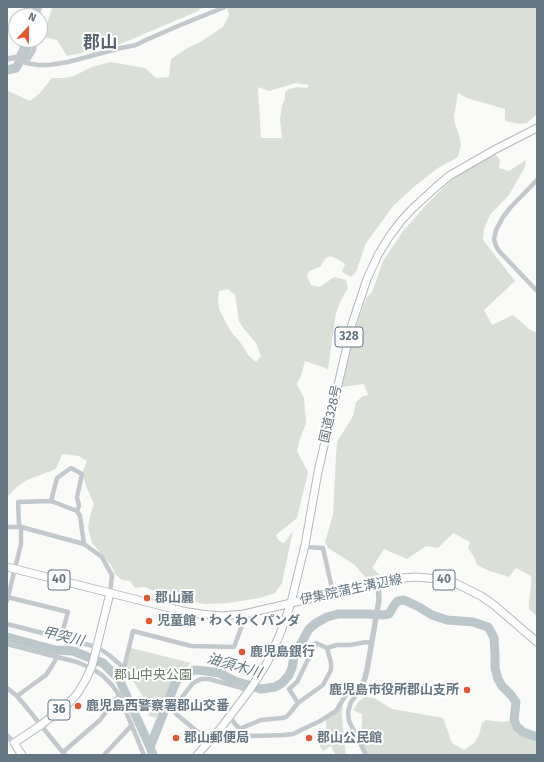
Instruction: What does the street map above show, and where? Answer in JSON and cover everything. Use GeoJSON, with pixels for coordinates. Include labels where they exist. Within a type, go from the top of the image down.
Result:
{"type":"FeatureCollection","features":[{"type":"Feature","properties":{"kind":"main road","name":"国道328号"},"geometry":{"type":"LineString","coordinates":[[198,754],[249,692],[259,677],[280,634],[291,603],[304,547],[318,472],[352,324],[367,279],[378,255],[401,221],[436,186],[449,176],[494,150],[537,128]]}},
{"type":"Feature","properties":{"kind":"main road","name":"伊集院蒲生溝辺線"},"geometry":{"type":"LineString","coordinates":[[7,567],[182,611],[221,616],[244,614],[404,578],[415,577],[439,579],[455,583],[482,596],[494,604],[537,642]]}},
{"type":"Feature","properties":{"kind":"main road","name":"36"},"geometry":{"type":"LineString","coordinates":[[14,743],[41,725],[69,703],[77,694],[92,667],[110,593]]}},
{"type":"Feature","properties":{"kind":"main road"},"geometry":{"type":"LineString","coordinates":[[14,743],[22,755]]}},
{"type":"Feature","properties":{"kind":"street"},"geometry":{"type":"LineString","coordinates":[[7,59],[18,57],[26,63],[38,65],[68,62],[136,45],[225,7]]}},
{"type":"Feature","properties":{"kind":"street"},"geometry":{"type":"LineString","coordinates":[[18,57],[22,48]]}},
{"type":"Feature","properties":{"kind":"street"},"geometry":{"type":"LineString","coordinates":[[26,63],[34,48]]}},
{"type":"Feature","properties":{"kind":"street"},"geometry":{"type":"LineString","coordinates":[[537,180],[503,217],[496,230],[494,240],[499,251],[537,291]]}},
{"type":"Feature","properties":{"kind":"street"},"geometry":{"type":"LineString","coordinates":[[52,501],[57,478],[71,468],[82,474],[77,497],[79,506],[77,511]]}},
{"type":"Feature","properties":{"kind":"street"},"geometry":{"type":"LineString","coordinates":[[61,637],[68,612],[7,599],[21,544],[18,502],[52,501],[77,511],[80,516],[84,544]]}},
{"type":"Feature","properties":{"kind":"street"},"geometry":{"type":"LineString","coordinates":[[7,528],[20,527],[84,544],[102,557],[112,575],[110,593]]}},
{"type":"Feature","properties":{"kind":"street"},"geometry":{"type":"LineString","coordinates":[[304,547],[323,548],[333,593]]}},
{"type":"Feature","properties":{"kind":"street"},"geometry":{"type":"LineString","coordinates":[[366,755],[349,721],[348,712],[351,702],[360,690],[365,678],[378,608],[378,583]]}},
{"type":"Feature","properties":{"kind":"street"},"geometry":{"type":"LineString","coordinates":[[7,624],[61,637],[96,649],[109,655],[124,668],[133,630],[192,646],[234,647],[244,620],[244,614]]}},
{"type":"Feature","properties":{"kind":"street"},"geometry":{"type":"LineString","coordinates":[[298,703],[289,689],[297,682],[316,643],[327,648],[337,645],[350,645],[366,642],[372,643]]}},
{"type":"Feature","properties":{"kind":"street"},"geometry":{"type":"LineString","coordinates":[[7,644],[77,662],[92,667],[102,675],[119,695],[144,755]]}},
{"type":"Feature","properties":{"kind":"street"},"geometry":{"type":"LineString","coordinates":[[239,729],[261,720],[282,718],[286,716],[298,703],[323,686],[331,670],[327,648]]}},
{"type":"Feature","properties":{"kind":"street"},"geometry":{"type":"LineString","coordinates":[[17,696],[46,675],[57,657]]}},
{"type":"Feature","properties":{"kind":"street"},"geometry":{"type":"LineString","coordinates":[[209,741],[176,714],[183,696],[193,683],[201,679],[209,679],[242,688],[249,692]]}},
{"type":"Feature","properties":{"kind":"street"},"geometry":{"type":"LineString","coordinates":[[7,688],[28,708],[64,753],[100,720],[119,695]]}},
{"type":"Feature","properties":{"kind":"street"},"geometry":{"type":"LineString","coordinates":[[230,716],[239,729],[251,736],[293,734],[320,721],[336,711],[347,693],[360,690]]}},
{"type":"Feature","properties":{"kind":"street"},"geometry":{"type":"LineString","coordinates":[[104,755],[132,725]]}},
{"type":"Feature","properties":{"kind":"street"},"geometry":{"type":"LineString","coordinates":[[7,736],[14,743]]}},
{"type":"Feature","properties":{"kind":"green space"},"geometry":{"type":"Polygon","coordinates":[[[203,7],[196,12],[118,45],[67,56],[57,40],[48,38],[48,21],[52,8],[203,7]]]}},
{"type":"Feature","properties":{"kind":"green space"},"geometry":{"type":"Polygon","coordinates":[[[227,7],[537,7],[537,114],[527,123],[520,124],[505,121],[505,109],[467,98],[458,93],[454,116],[461,145],[458,157],[438,168],[394,205],[366,243],[356,272],[351,277],[342,272],[345,264],[330,256],[326,258],[320,267],[309,271],[307,276],[311,285],[320,287],[334,277],[346,280],[348,288],[336,313],[328,369],[305,361],[297,384],[304,398],[306,423],[297,451],[308,472],[297,518],[276,535],[278,540],[284,543],[293,531],[282,583],[275,593],[260,598],[228,603],[204,604],[173,598],[144,587],[135,588],[130,581],[122,580],[116,575],[111,565],[92,543],[88,528],[94,504],[82,473],[87,461],[79,456],[62,454],[56,469],[27,480],[7,496],[7,92],[8,91],[30,101],[39,94],[52,78],[74,76],[92,67],[110,62],[145,68],[156,78],[169,77],[171,59],[223,27],[229,15],[227,7]],[[296,83],[269,91],[258,87],[261,138],[282,138],[280,119],[282,106],[285,99],[285,92],[289,89],[298,87],[307,88],[309,85],[296,83]],[[228,289],[219,291],[219,309],[232,333],[249,356],[256,362],[261,356],[256,343],[239,321],[235,295],[228,289]]]}},
{"type":"Feature","properties":{"kind":"green space"},"geometry":{"type":"Polygon","coordinates":[[[494,153],[500,160],[499,168],[509,171],[526,160],[525,167],[509,195],[490,215],[484,229],[483,240],[515,281],[484,310],[492,325],[513,315],[529,329],[537,333],[537,616],[529,609],[531,576],[516,568],[509,577],[477,565],[468,548],[470,542],[453,533],[438,548],[426,546],[407,559],[384,549],[372,568],[380,575],[365,577],[355,565],[328,548],[325,542],[333,515],[337,442],[353,416],[356,402],[363,396],[368,395],[364,384],[341,387],[355,330],[366,298],[372,292],[383,261],[403,231],[451,180],[494,153]]]}},
{"type":"Feature","properties":{"kind":"green space","name":"郡山中央公園"},"geometry":{"type":"Polygon","coordinates":[[[131,648],[191,663],[176,675],[156,718],[149,716],[146,701],[126,668],[131,648]]]}},
{"type":"Feature","properties":{"kind":"green space"},"geometry":{"type":"Polygon","coordinates":[[[365,697],[374,698],[392,709],[443,718],[452,743],[464,750],[474,743],[479,735],[482,723],[486,720],[502,722],[509,721],[513,728],[525,737],[537,742],[537,755],[367,755],[359,737],[362,725],[362,714],[353,710],[359,701],[365,697]]]}},
{"type":"Feature","properties":{"kind":"green space"},"geometry":{"type":"Polygon","coordinates":[[[343,702],[342,714],[346,755],[334,755],[335,754],[331,746],[323,751],[318,743],[328,736],[326,730],[326,720],[343,702]]]}},
{"type":"Feature","properties":{"kind":"waterway"},"geometry":{"type":"LineString","coordinates":[[7,70],[16,68],[27,48]]}},
{"type":"Feature","properties":{"kind":"waterway","name":"油須木川"},"geometry":{"type":"LineString","coordinates":[[150,747],[180,675],[195,670],[206,671],[219,673],[235,681],[261,689],[275,687],[282,683],[289,675],[294,656],[309,629],[316,623],[327,617],[338,614],[389,614],[398,601],[404,600],[432,615],[447,620],[473,622],[488,627],[494,638],[495,668],[498,679],[516,702],[514,720],[517,727],[523,732],[537,737]]}},
{"type":"Feature","properties":{"kind":"waterway","name":"甲突川"},"geometry":{"type":"LineString","coordinates":[[7,637],[55,650],[73,651],[103,663],[119,679],[153,755]]}},
{"type":"Feature","properties":{"kind":"place","name":"郡山麓"},"geometry":{"type":"Point","coordinates":[147,598]}},
{"type":"Feature","properties":{"kind":"place","name":"児童館・わくわくパンダ"},"geometry":{"type":"Point","coordinates":[149,621]}},
{"type":"Feature","properties":{"kind":"place","name":"鹿児島銀行"},"geometry":{"type":"Point","coordinates":[242,652]}},
{"type":"Feature","properties":{"kind":"place","name":"鹿児島市役所郡山支所"},"geometry":{"type":"Point","coordinates":[467,690]}},
{"type":"Feature","properties":{"kind":"place","name":"鹿児島西警察署郡山交番"},"geometry":{"type":"Point","coordinates":[78,706]}},
{"type":"Feature","properties":{"kind":"place","name":"郡山郵便局"},"geometry":{"type":"Point","coordinates":[176,738]}},
{"type":"Feature","properties":{"kind":"place","name":"郡山公民館"},"geometry":{"type":"Point","coordinates":[309,738]}},
{"type":"Feature","properties":{"kind":"district","name":"郡山"},"geometry":{"type":"Point","coordinates":[100,43]}}]}
